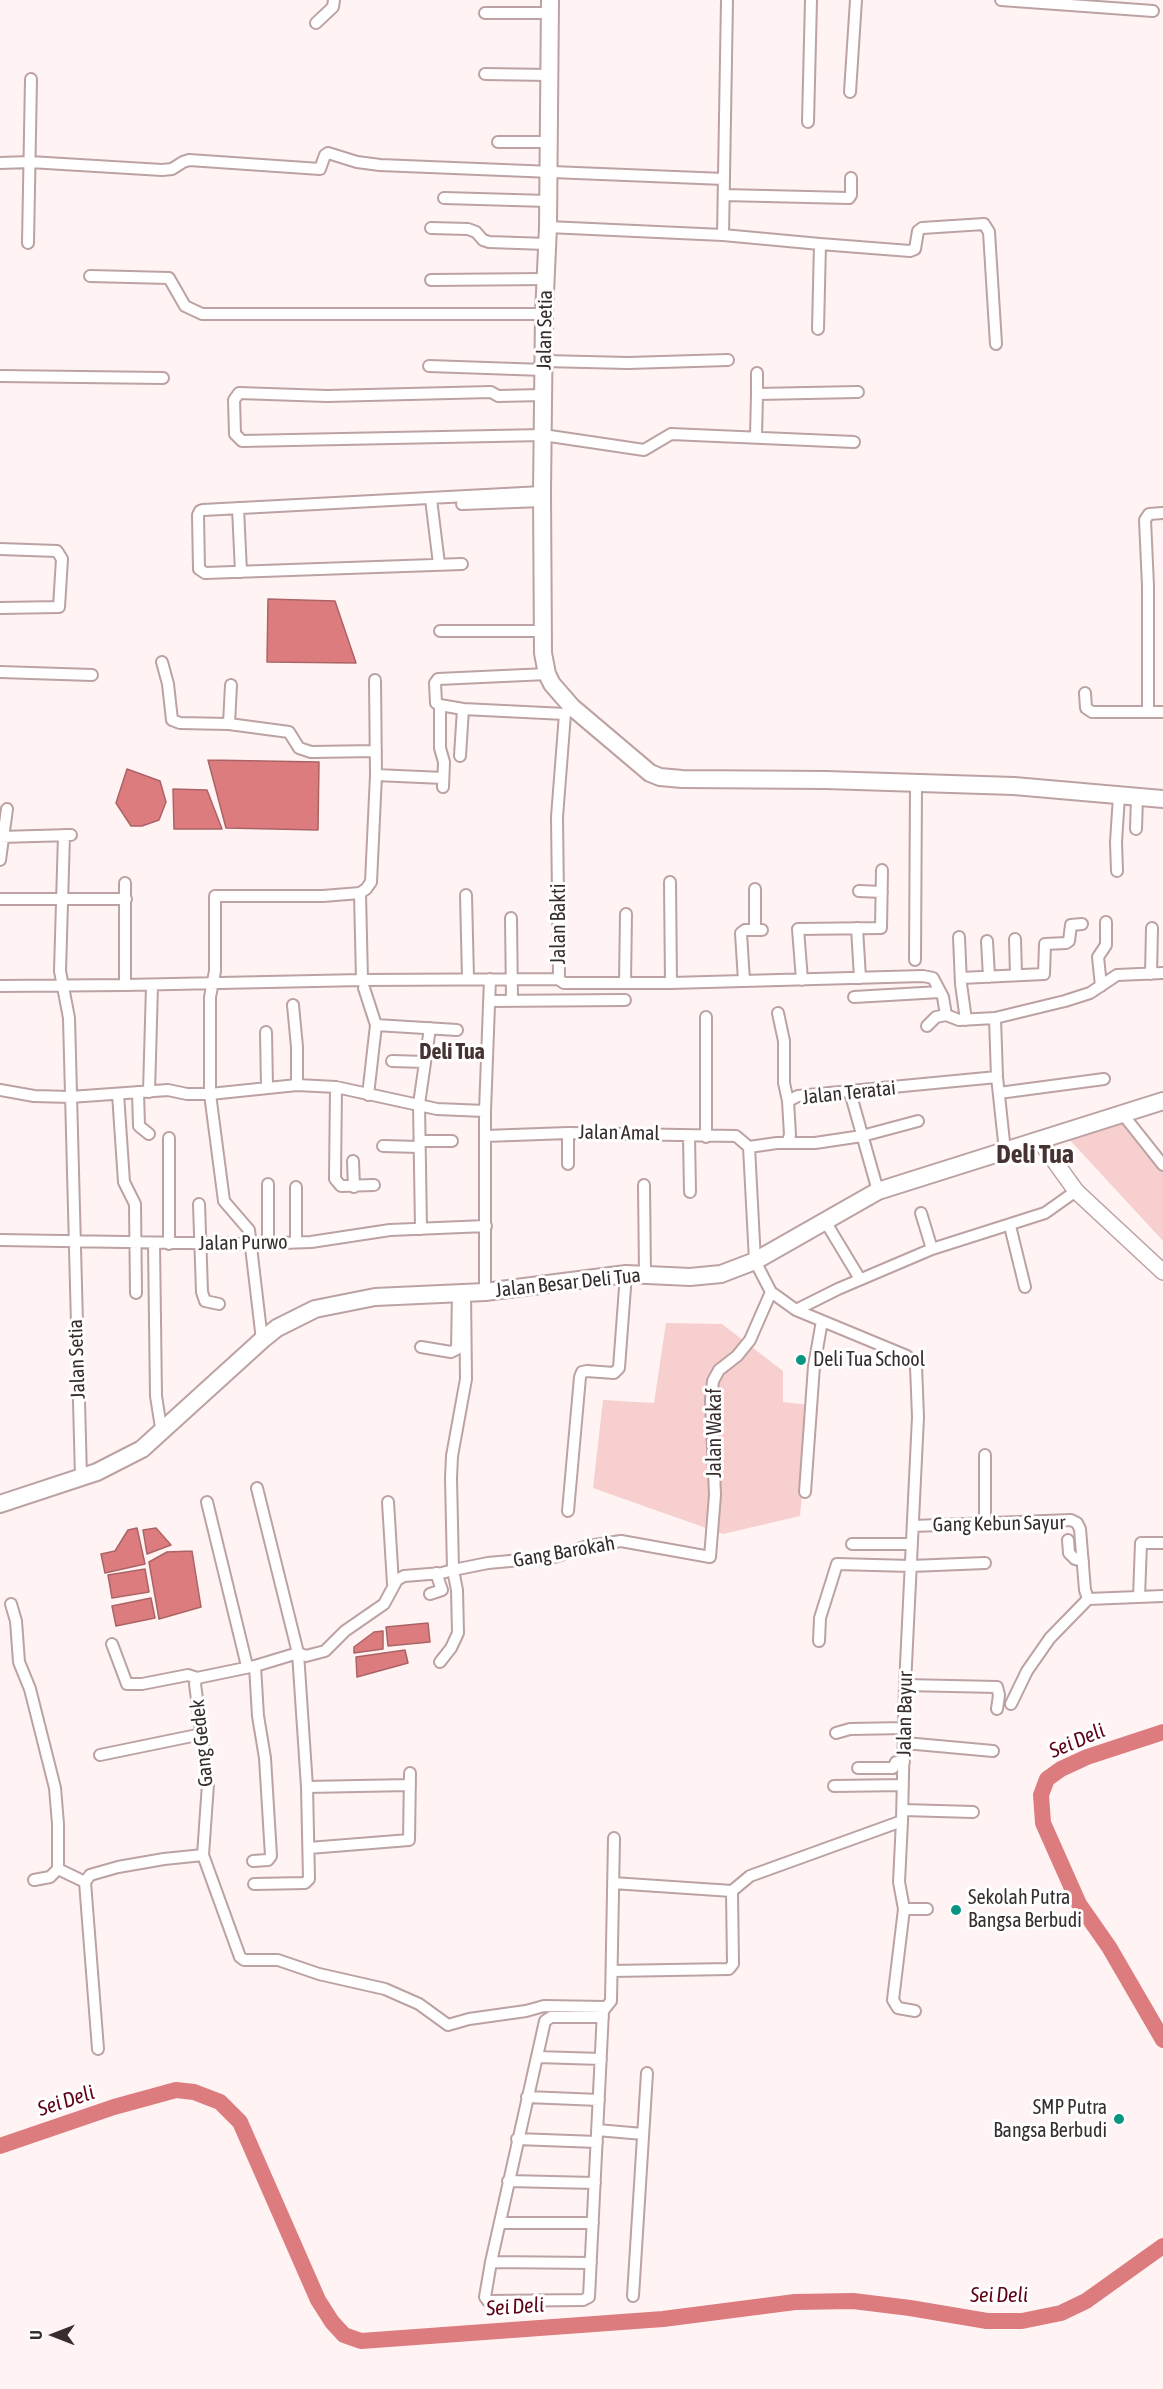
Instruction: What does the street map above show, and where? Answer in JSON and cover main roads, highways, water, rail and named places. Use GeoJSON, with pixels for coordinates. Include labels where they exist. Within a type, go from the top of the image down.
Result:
{"type":"FeatureCollection","features":[{"type":"Feature","properties":{"kind":"main road","name":"Jalan Setia"},"geometry":{"type":"LineString","coordinates":[[550,7],[548,236],[543,395],[543,631],[545,667],[568,711],[650,773],[660,777],[1014,786],[1163,799]]}},
{"type":"Feature","properties":{"kind":"main road","name":"Jalan Besar Deli Tua"},"geometry":{"type":"LineString","coordinates":[[0,1504],[97,1472],[142,1449],[162,1434],[262,1340],[278,1328],[315,1309],[375,1297],[485,1292],[626,1274],[701,1277],[721,1274],[755,1261],[878,1191],[1045,1140],[1121,1112],[1163,1101]]}},
{"type":"Feature","properties":{"kind":"main road"},"geometry":{"type":"LineString","coordinates":[[1045,1140],[1076,1191],[1163,1272]]}},
{"type":"Feature","properties":{"kind":"main road"},"geometry":{"type":"LineString","coordinates":[[1045,1140],[1086,1188],[1163,1259]]}},
{"type":"Feature","properties":{"kind":"waterway","name":"Sei Deli"},"geometry":{"type":"LineString","coordinates":[[1163,1732],[1087,1757],[1061,1769],[1047,1779],[1041,1795],[1043,1823],[1079,1904],[1109,1947],[1163,2040]]}},
{"type":"Feature","properties":{"kind":"waterway","name":"Sei Deli"},"geometry":{"type":"LineString","coordinates":[[0,2146],[114,2107],[176,2090],[194,2092],[220,2102],[240,2122],[318,2300],[332,2322],[344,2335],[361,2341],[663,2319],[795,2302],[853,2301],[987,2321],[1022,2321],[1061,2313],[1086,2301],[1163,2246]]}},
{"type":"Feature","properties":{"kind":"place","name":"Deli Tua School"},"geometry":{"type":"Point","coordinates":[801,1360]}},
{"type":"Feature","properties":{"kind":"place","name":"Sekolah Putra Bangsa Berbudi"},"geometry":{"type":"Point","coordinates":[956,1910]}},
{"type":"Feature","properties":{"kind":"place","name":"SMP Putra Bangsa Berbudi"},"geometry":{"type":"Point","coordinates":[1119,2119]}},
{"type":"Feature","properties":{"kind":"district","name":"Deli Tua"},"geometry":{"type":"Point","coordinates":[452,1052]}},
{"type":"Feature","properties":{"kind":"district","name":"Deli Tua"},"geometry":{"type":"Point","coordinates":[1035,1155]}}]}
